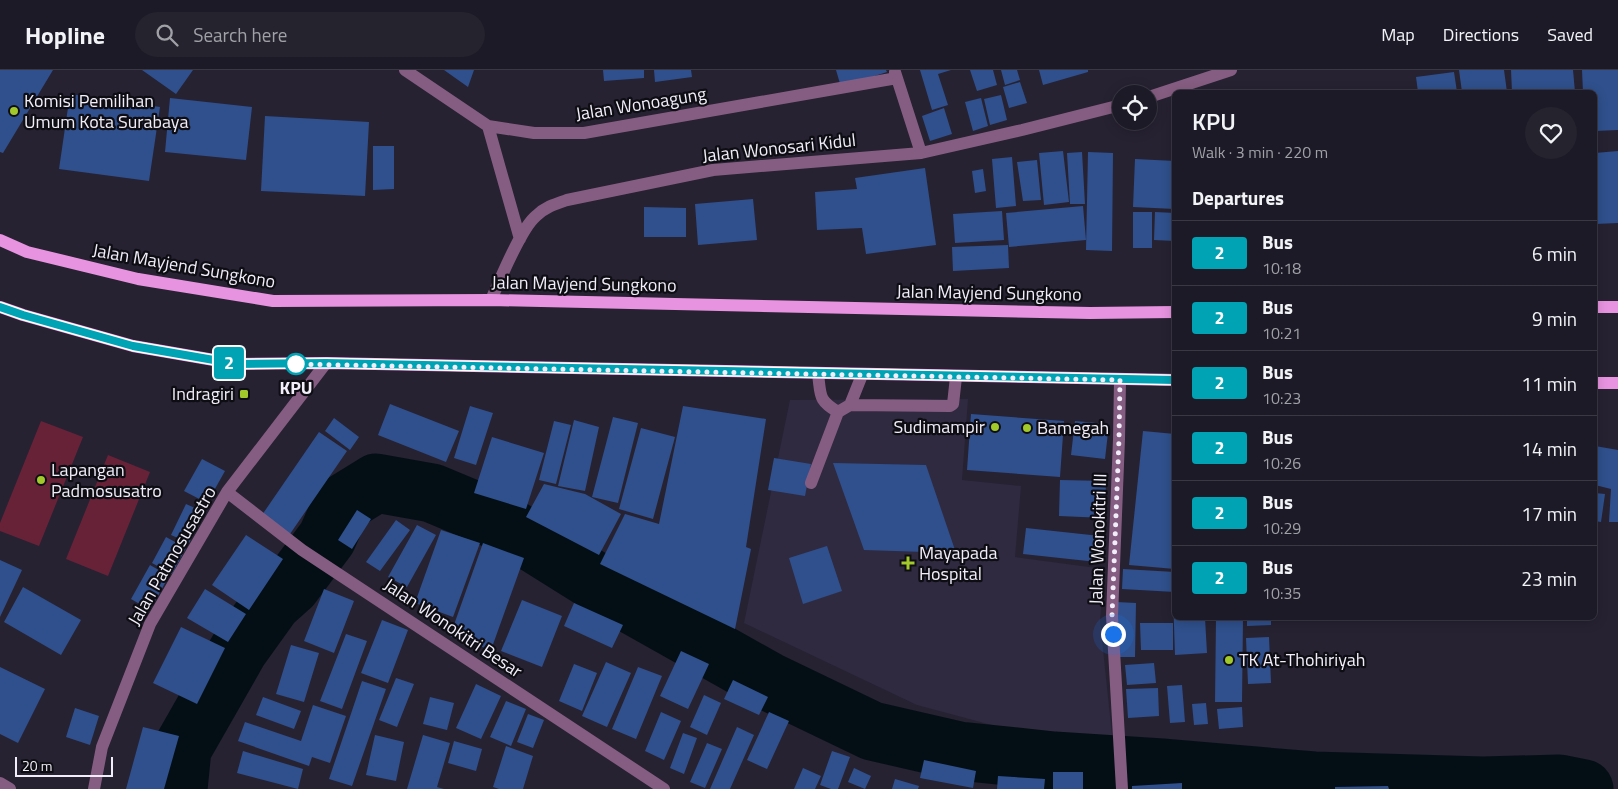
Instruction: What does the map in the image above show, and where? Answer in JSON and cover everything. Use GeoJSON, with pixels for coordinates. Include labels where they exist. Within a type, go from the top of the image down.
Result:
{"type":"FeatureCollection","features":[{"type":"Feature","properties":{"kind":"main road","name":"Jalan Mayjend Sungkono"},"geometry":{"type":"LineString","coordinates":[[0,240],[27,252],[138,280],[273,301],[491,300],[1080,313],[1172,312]]}},
{"type":"Feature","properties":{"kind":"main road"},"geometry":{"type":"LineString","coordinates":[[0,307],[133,346],[237,364],[326,363],[1172,380]]}},
{"type":"Feature","properties":{"kind":"main road"},"geometry":{"type":"LineString","coordinates":[[1597,307],[1618,307]]}},
{"type":"Feature","properties":{"kind":"main road"},"geometry":{"type":"LineString","coordinates":[[1597,382],[1618,383]]}},
{"type":"Feature","properties":{"kind":"street","name":"Jalan Wonoagung"},"geometry":{"type":"LineString","coordinates":[[405,70],[488,126],[534,133],[584,133],[896,74]]}},
{"type":"Feature","properties":{"kind":"street"},"geometry":{"type":"LineString","coordinates":[[1157,93],[1231,70]]}},
{"type":"Feature","properties":{"kind":"street"},"geometry":{"type":"LineString","coordinates":[[896,74],[921,152]]}},
{"type":"Feature","properties":{"kind":"street","name":"Jalan Wonosari Kidul"},"geometry":{"type":"LineString","coordinates":[[491,300],[520,239],[534,217],[548,207],[567,200],[713,170],[921,152],[1022,130],[1112,107]]}},
{"type":"Feature","properties":{"kind":"street"},"geometry":{"type":"LineString","coordinates":[[488,126],[520,239]]}},
{"type":"Feature","properties":{"kind":"street","name":"Jalan Patmosusastro"},"geometry":{"type":"LineString","coordinates":[[94,789],[102,747],[150,624],[227,492],[326,363]]}},
{"type":"Feature","properties":{"kind":"street"},"geometry":{"type":"LineString","coordinates":[[818,374],[821,399],[824,404],[838,412]]}},
{"type":"Feature","properties":{"kind":"street"},"geometry":{"type":"LineString","coordinates":[[850,405],[862,375]]}},
{"type":"Feature","properties":{"kind":"street"},"geometry":{"type":"LineString","coordinates":[[811,483],[838,412],[850,405],[950,406],[953,404],[956,377]]}},
{"type":"Feature","properties":{"kind":"street","name":"Jalan Wonokitri III"},"geometry":{"type":"LineString","coordinates":[[1120,380],[1112,616],[1122,783]]}},
{"type":"Feature","properties":{"kind":"street","name":"Jalan Wonokitri Besar"},"geometry":{"type":"LineString","coordinates":[[227,492],[302,550],[664,789]]}},
{"type":"Feature","properties":{"kind":"street"},"geometry":{"type":"LineString","coordinates":[[0,783],[10,789]]}},
{"type":"Feature","properties":{"kind":"shaded area","name":"Mayapada Hospital"},"geometry":{"type":"Polygon","coordinates":[[[968,399],[962,480],[1021,486],[1015,557],[1104,569],[1100,621],[1112,735],[1025,734],[917,705],[744,623],[790,400],[968,399]]]}},
{"type":"Feature","properties":{"kind":"shaded area","name":"Lapangan Padmosusatro"},"geometry":{"type":"Polygon","coordinates":[[[41,421],[83,437],[39,546],[0,531],[0,523],[41,421]]]}},
{"type":"Feature","properties":{"kind":"shaded area","name":"Lapangan Padmosusatro"},"geometry":{"type":"Polygon","coordinates":[[[108,455],[150,472],[108,576],[66,559],[108,455]]]}},
{"type":"Feature","properties":{"kind":"building","name":"Komisi Pemilihan Umum Kota Surabaya"},"geometry":{"type":"Polygon","coordinates":[[[0,70],[53,70],[3,153],[0,152],[0,70]]]}},
{"type":"Feature","properties":{"kind":"building"},"geometry":{"type":"Polygon","coordinates":[[[142,70],[193,70],[176,94],[142,70]]]}},
{"type":"Feature","properties":{"kind":"building"},"geometry":{"type":"Polygon","coordinates":[[[444,70],[474,70],[468,87],[444,70]]]}},
{"type":"Feature","properties":{"kind":"building"},"geometry":{"type":"Polygon","coordinates":[[[603,70],[644,70],[644,78],[604,81],[603,70]]]}},
{"type":"Feature","properties":{"kind":"building"},"geometry":{"type":"Polygon","coordinates":[[[654,70],[691,70],[692,77],[655,82],[654,70]]]}},
{"type":"Feature","properties":{"kind":"building"},"geometry":{"type":"Polygon","coordinates":[[[836,70],[886,70],[887,72],[841,87],[836,70]]]}},
{"type":"Feature","properties":{"kind":"building"},"geometry":{"type":"Polygon","coordinates":[[[920,70],[951,70],[938,74],[948,105],[932,110],[920,70]]]}},
{"type":"Feature","properties":{"kind":"building"},"geometry":{"type":"Polygon","coordinates":[[[970,70],[993,70],[997,85],[977,91],[970,70]]]}},
{"type":"Feature","properties":{"kind":"building"},"geometry":{"type":"Polygon","coordinates":[[[1001,70],[1017,70],[1020,80],[1005,85],[1001,70]]]}},
{"type":"Feature","properties":{"kind":"building"},"geometry":{"type":"Polygon","coordinates":[[[1039,70],[1088,70],[1088,72],[1043,85],[1039,70]]]}},
{"type":"Feature","properties":{"kind":"building"},"geometry":{"type":"Polygon","coordinates":[[[1459,70],[1504,70],[1507,90],[1462,90],[1459,70]]]}},
{"type":"Feature","properties":{"kind":"building"},"geometry":{"type":"Polygon","coordinates":[[[1511,70],[1573,70],[1575,90],[1512,90],[1511,70]]]}},
{"type":"Feature","properties":{"kind":"building"},"geometry":{"type":"Polygon","coordinates":[[[1582,70],[1618,70],[1618,130],[1597,131],[1597,90],[1583,90],[1582,70]]]}},
{"type":"Feature","properties":{"kind":"building"},"geometry":{"type":"Polygon","coordinates":[[[1454,72],[1457,90],[1418,90],[1416,77],[1454,72]]]}},
{"type":"Feature","properties":{"kind":"building"},"geometry":{"type":"Polygon","coordinates":[[[1020,82],[1027,103],[1009,108],[1003,87],[1020,82]]]}},
{"type":"Feature","properties":{"kind":"building"},"geometry":{"type":"Polygon","coordinates":[[[70,94],[160,107],[149,181],[59,169],[70,94]]]}},
{"type":"Feature","properties":{"kind":"building"},"geometry":{"type":"Polygon","coordinates":[[[1001,95],[1007,120],[990,125],[984,99],[1001,95]]]}},
{"type":"Feature","properties":{"kind":"building"},"geometry":{"type":"Polygon","coordinates":[[[170,98],[252,107],[246,160],[165,152],[170,98]]]}},
{"type":"Feature","properties":{"kind":"building"},"geometry":{"type":"Polygon","coordinates":[[[981,98],[988,126],[973,131],[965,102],[981,98]]]}},
{"type":"Feature","properties":{"kind":"building"},"geometry":{"type":"Polygon","coordinates":[[[944,108],[952,134],[930,141],[922,116],[944,108]]]}},
{"type":"Feature","properties":{"kind":"building"},"geometry":{"type":"Polygon","coordinates":[[[265,116],[369,122],[365,196],[261,191],[265,116]]]}},
{"type":"Feature","properties":{"kind":"building"},"geometry":{"type":"Polygon","coordinates":[[[373,146],[394,146],[394,189],[373,190],[373,146]]]}},
{"type":"Feature","properties":{"kind":"building"},"geometry":{"type":"Polygon","coordinates":[[[1063,151],[1069,202],[1044,205],[1039,153],[1063,151]]]}},
{"type":"Feature","properties":{"kind":"building"},"geometry":{"type":"Polygon","coordinates":[[[1618,151],[1618,223],[1597,224],[1597,153],[1618,151]]]}},
{"type":"Feature","properties":{"kind":"building"},"geometry":{"type":"Polygon","coordinates":[[[1082,152],[1085,204],[1070,204],[1067,153],[1082,152]]]}},
{"type":"Feature","properties":{"kind":"building"},"geometry":{"type":"Polygon","coordinates":[[[1088,152],[1113,153],[1112,251],[1086,250],[1088,152]]]}},
{"type":"Feature","properties":{"kind":"building"},"geometry":{"type":"Polygon","coordinates":[[[1012,157],[1016,206],[996,208],[992,159],[1012,157]]]}},
{"type":"Feature","properties":{"kind":"building"},"geometry":{"type":"Polygon","coordinates":[[[1135,159],[1172,161],[1172,209],[1133,207],[1135,159]]]}},
{"type":"Feature","properties":{"kind":"building"},"geometry":{"type":"Polygon","coordinates":[[[1037,160],[1041,200],[1023,201],[1017,162],[1037,160]]]}},
{"type":"Feature","properties":{"kind":"building"},"geometry":{"type":"Polygon","coordinates":[[[925,168],[936,245],[866,254],[862,228],[817,230],[815,192],[857,189],[855,178],[925,168]]]}},
{"type":"Feature","properties":{"kind":"building"},"geometry":{"type":"Polygon","coordinates":[[[983,169],[986,191],[975,193],[972,171],[983,169]]]}},
{"type":"Feature","properties":{"kind":"building"},"geometry":{"type":"Polygon","coordinates":[[[753,199],[757,240],[698,245],[695,204],[753,199]]]}},
{"type":"Feature","properties":{"kind":"building"},"geometry":{"type":"Polygon","coordinates":[[[1083,206],[1086,240],[1009,247],[1006,213],[1083,206]]]}},
{"type":"Feature","properties":{"kind":"building"},"geometry":{"type":"Polygon","coordinates":[[[644,207],[686,208],[686,237],[644,237],[644,207]]]}},
{"type":"Feature","properties":{"kind":"building"},"geometry":{"type":"Polygon","coordinates":[[[1002,211],[1004,240],[955,243],[953,214],[1002,211]]]}},
{"type":"Feature","properties":{"kind":"building"},"geometry":{"type":"Polygon","coordinates":[[[1133,212],[1152,212],[1152,248],[1133,248],[1133,212]]]}},
{"type":"Feature","properties":{"kind":"building"},"geometry":{"type":"Polygon","coordinates":[[[1155,212],[1172,213],[1172,241],[1154,240],[1155,212]]]}},
{"type":"Feature","properties":{"kind":"building"},"geometry":{"type":"Polygon","coordinates":[[[1008,245],[1009,268],[953,271],[952,247],[1008,245]]]}},
{"type":"Feature","properties":{"kind":"building"},"geometry":{"type":"Polygon","coordinates":[[[390,404],[459,431],[446,462],[378,435],[390,404]]]}},
{"type":"Feature","properties":{"kind":"building"},"geometry":{"type":"Polygon","coordinates":[[[470,406],[493,413],[476,465],[454,458],[470,406]]]}},
{"type":"Feature","properties":{"kind":"building"},"geometry":{"type":"Polygon","coordinates":[[[683,406],[766,419],[746,547],[751,549],[735,629],[600,564],[625,514],[659,524],[683,406]]]}},
{"type":"Feature","properties":{"kind":"building"},"geometry":{"type":"Polygon","coordinates":[[[971,414],[1064,421],[1060,477],[967,470],[971,414]]]}},
{"type":"Feature","properties":{"kind":"building"},"geometry":{"type":"Polygon","coordinates":[[[613,417],[638,423],[618,503],[592,497],[613,417]]]}},
{"type":"Feature","properties":{"kind":"building"},"geometry":{"type":"Polygon","coordinates":[[[334,418],[359,437],[350,450],[325,431],[334,418]]]}},
{"type":"Feature","properties":{"kind":"building"},"geometry":{"type":"Polygon","coordinates":[[[574,420],[599,427],[585,491],[558,486],[574,420]]]}},
{"type":"Feature","properties":{"kind":"building"},"geometry":{"type":"Polygon","coordinates":[[[554,421],[571,425],[556,484],[539,480],[554,421]]]}},
{"type":"Feature","properties":{"kind":"building"},"geometry":{"type":"Polygon","coordinates":[[[1075,421],[1109,424],[1105,459],[1071,455],[1075,421]]]}},
{"type":"Feature","properties":{"kind":"building"},"geometry":{"type":"Polygon","coordinates":[[[641,428],[675,437],[653,519],[619,509],[641,428]]]}},
{"type":"Feature","properties":{"kind":"building"},"geometry":{"type":"Polygon","coordinates":[[[1143,431],[1172,434],[1172,569],[1129,565],[1143,431]]]}},
{"type":"Feature","properties":{"kind":"building"},"geometry":{"type":"Polygon","coordinates":[[[319,432],[347,451],[290,534],[262,515],[319,432]]]}},
{"type":"Feature","properties":{"kind":"building"},"geometry":{"type":"Polygon","coordinates":[[[492,437],[544,453],[526,509],[474,493],[492,437]]]}},
{"type":"Feature","properties":{"kind":"building"},"geometry":{"type":"Polygon","coordinates":[[[1597,446],[1618,450],[1618,522],[1609,522],[1611,489],[1597,486],[1597,446]]]}},
{"type":"Feature","properties":{"kind":"building"},"geometry":{"type":"Polygon","coordinates":[[[774,458],[811,464],[805,496],[768,490],[774,458]]]}},
{"type":"Feature","properties":{"kind":"building"},"geometry":{"type":"Polygon","coordinates":[[[202,459],[225,471],[207,503],[184,491],[202,459]]]}},
{"type":"Feature","properties":{"kind":"building"},"geometry":{"type":"Polygon","coordinates":[[[833,463],[926,465],[956,553],[864,550],[833,463]]]}},
{"type":"Feature","properties":{"kind":"building"},"geometry":{"type":"Polygon","coordinates":[[[1060,480],[1106,481],[1105,518],[1059,516],[1060,480]]]}},
{"type":"Feature","properties":{"kind":"building"},"geometry":{"type":"Polygon","coordinates":[[[544,484],[585,494],[621,514],[599,555],[526,517],[544,484]]]}},
{"type":"Feature","properties":{"kind":"building"},"geometry":{"type":"Polygon","coordinates":[[[1597,493],[1605,494],[1601,522],[1597,521],[1597,493]]]}},
{"type":"Feature","properties":{"kind":"building"},"geometry":{"type":"Polygon","coordinates":[[[186,504],[204,512],[189,543],[171,535],[186,504]]]}},
{"type":"Feature","properties":{"kind":"building"},"geometry":{"type":"Polygon","coordinates":[[[357,510],[371,519],[352,549],[338,540],[357,510]]]}},
{"type":"Feature","properties":{"kind":"building"},"geometry":{"type":"Polygon","coordinates":[[[396,520],[410,530],[380,571],[366,562],[396,520]]]}},
{"type":"Feature","properties":{"kind":"building"},"geometry":{"type":"Polygon","coordinates":[[[417,525],[436,535],[407,587],[388,577],[417,525]]]}},
{"type":"Feature","properties":{"kind":"building"},"geometry":{"type":"Polygon","coordinates":[[[1026,528],[1100,536],[1097,562],[1023,554],[1026,528]]]}},
{"type":"Feature","properties":{"kind":"building"},"geometry":{"type":"Polygon","coordinates":[[[441,530],[480,543],[453,617],[415,603],[441,530]]]}},
{"type":"Feature","properties":{"kind":"building"},"geometry":{"type":"Polygon","coordinates":[[[246,535],[283,559],[249,610],[212,585],[246,535]]]}},
{"type":"Feature","properties":{"kind":"building"},"geometry":{"type":"Polygon","coordinates":[[[166,537],[186,548],[172,574],[152,563],[166,537]]]}},
{"type":"Feature","properties":{"kind":"building"},"geometry":{"type":"Polygon","coordinates":[[[483,543],[524,558],[491,650],[450,636],[483,543]]]}},
{"type":"Feature","properties":{"kind":"building"},"geometry":{"type":"Polygon","coordinates":[[[827,546],[842,591],[803,604],[789,558],[827,546]]]}},
{"type":"Feature","properties":{"kind":"building"},"geometry":{"type":"Polygon","coordinates":[[[0,560],[22,570],[0,617],[0,560]]]}},
{"type":"Feature","properties":{"kind":"building"},"geometry":{"type":"Polygon","coordinates":[[[150,565],[169,576],[150,610],[131,599],[150,565]]]}},
{"type":"Feature","properties":{"kind":"building"},"geometry":{"type":"Polygon","coordinates":[[[1123,569],[1172,572],[1172,592],[1122,589],[1123,569]]]}},
{"type":"Feature","properties":{"kind":"building"},"geometry":{"type":"Polygon","coordinates":[[[23,587],[81,620],[61,655],[4,622],[23,587]]]}},
{"type":"Feature","properties":{"kind":"building"},"geometry":{"type":"Polygon","coordinates":[[[205,589],[246,614],[228,642],[187,618],[205,589]]]}},
{"type":"Feature","properties":{"kind":"building"},"geometry":{"type":"Polygon","coordinates":[[[324,589],[354,601],[334,653],[304,641],[324,589]]]}},
{"type":"Feature","properties":{"kind":"building"},"geometry":{"type":"Polygon","coordinates":[[[522,600],[562,616],[542,667],[501,651],[522,600]]]}},
{"type":"Feature","properties":{"kind":"building"},"geometry":{"type":"Polygon","coordinates":[[[1116,602],[1136,603],[1135,657],[1116,657],[1116,602]]]}},
{"type":"Feature","properties":{"kind":"building"},"geometry":{"type":"Polygon","coordinates":[[[574,603],[623,625],[612,648],[564,626],[574,603]]]}},
{"type":"Feature","properties":{"kind":"building"},"geometry":{"type":"Polygon","coordinates":[[[382,620],[408,630],[388,683],[361,673],[382,620]]]}},
{"type":"Feature","properties":{"kind":"building"},"geometry":{"type":"Polygon","coordinates":[[[1174,620],[1205,620],[1207,653],[1175,655],[1174,620]]]}},
{"type":"Feature","properties":{"kind":"building","name":"TK At-Thohiriyah"},"geometry":{"type":"Polygon","coordinates":[[[1216,620],[1243,620],[1242,702],[1215,702],[1216,620]]]}},
{"type":"Feature","properties":{"kind":"building"},"geometry":{"type":"Polygon","coordinates":[[[1247,620],[1271,620],[1271,625],[1247,626],[1247,620]]]}},
{"type":"Feature","properties":{"kind":"building"},"geometry":{"type":"Polygon","coordinates":[[[1140,623],[1173,623],[1173,650],[1141,650],[1140,623]]]}},
{"type":"Feature","properties":{"kind":"building"},"geometry":{"type":"Polygon","coordinates":[[[181,627],[225,648],[197,704],[153,683],[181,627]]]}},
{"type":"Feature","properties":{"kind":"building"},"geometry":{"type":"Polygon","coordinates":[[[346,634],[367,641],[342,709],[320,701],[346,634]]]}},
{"type":"Feature","properties":{"kind":"building"},"geometry":{"type":"Polygon","coordinates":[[[1269,637],[1271,683],[1248,684],[1246,638],[1269,637]]]}},
{"type":"Feature","properties":{"kind":"building"},"geometry":{"type":"Polygon","coordinates":[[[291,645],[319,653],[304,702],[276,694],[291,645]]]}},
{"type":"Feature","properties":{"kind":"building"},"geometry":{"type":"Polygon","coordinates":[[[681,651],[709,664],[688,709],[660,696],[681,651]]]}},
{"type":"Feature","properties":{"kind":"building"},"geometry":{"type":"Polygon","coordinates":[[[606,662],[631,673],[607,727],[582,716],[606,662]]]}},
{"type":"Feature","properties":{"kind":"building"},"geometry":{"type":"Polygon","coordinates":[[[1154,663],[1156,683],[1127,685],[1125,665],[1154,663]]]}},
{"type":"Feature","properties":{"kind":"building"},"geometry":{"type":"Polygon","coordinates":[[[574,664],[597,673],[582,711],[559,701],[574,664]]]}},
{"type":"Feature","properties":{"kind":"building"},"geometry":{"type":"Polygon","coordinates":[[[0,667],[45,689],[18,743],[0,734],[0,667]]]}},
{"type":"Feature","properties":{"kind":"building"},"geometry":{"type":"Polygon","coordinates":[[[638,667],[662,676],[636,739],[612,729],[638,667]]]}},
{"type":"Feature","properties":{"kind":"building"},"geometry":{"type":"Polygon","coordinates":[[[396,678],[414,684],[397,727],[379,720],[396,678]]]}},
{"type":"Feature","properties":{"kind":"building"},"geometry":{"type":"Polygon","coordinates":[[[733,680],[768,697],[759,715],[724,699],[733,680]]]}},
{"type":"Feature","properties":{"kind":"building"},"geometry":{"type":"Polygon","coordinates":[[[362,681],[386,689],[352,786],[329,779],[362,681]]]}},
{"type":"Feature","properties":{"kind":"building"},"geometry":{"type":"Polygon","coordinates":[[[476,684],[501,696],[481,739],[456,728],[476,684]]]}},
{"type":"Feature","properties":{"kind":"building"},"geometry":{"type":"Polygon","coordinates":[[[1182,685],[1185,722],[1170,723],[1167,686],[1182,685]]]}},
{"type":"Feature","properties":{"kind":"building"},"geometry":{"type":"Polygon","coordinates":[[[1158,688],[1159,716],[1128,718],[1126,689],[1158,688]]]}},
{"type":"Feature","properties":{"kind":"building"},"geometry":{"type":"Polygon","coordinates":[[[704,695],[721,703],[707,735],[690,727],[704,695]]]}},
{"type":"Feature","properties":{"kind":"building"},"geometry":{"type":"Polygon","coordinates":[[[263,697],[301,711],[294,729],[256,715],[263,697]]]}},
{"type":"Feature","properties":{"kind":"building"},"geometry":{"type":"Polygon","coordinates":[[[430,697],[454,703],[447,730],[423,724],[430,697]]]}},
{"type":"Feature","properties":{"kind":"building"},"geometry":{"type":"Polygon","coordinates":[[[506,701],[526,709],[511,746],[490,737],[506,701]]]}},
{"type":"Feature","properties":{"kind":"building"},"geometry":{"type":"Polygon","coordinates":[[[1206,703],[1208,724],[1194,725],[1192,704],[1206,703]]]}},
{"type":"Feature","properties":{"kind":"building"},"geometry":{"type":"Polygon","coordinates":[[[313,705],[346,716],[330,763],[312,757],[309,766],[238,741],[245,722],[301,741],[313,705]]]}},
{"type":"Feature","properties":{"kind":"building"},"geometry":{"type":"Polygon","coordinates":[[[1242,707],[1243,727],[1219,729],[1217,709],[1242,707]]]}},
{"type":"Feature","properties":{"kind":"building"},"geometry":{"type":"Polygon","coordinates":[[[75,708],[99,716],[90,745],[66,737],[75,708]]]}},
{"type":"Feature","properties":{"kind":"building"},"geometry":{"type":"Polygon","coordinates":[[[661,712],[681,721],[664,760],[645,751],[661,712]]]}},
{"type":"Feature","properties":{"kind":"building"},"geometry":{"type":"Polygon","coordinates":[[[769,712],[789,721],[767,769],[747,760],[769,712]]]}},
{"type":"Feature","properties":{"kind":"building"},"geometry":{"type":"Polygon","coordinates":[[[528,714],[544,720],[533,748],[517,742],[528,714]]]}},
{"type":"Feature","properties":{"kind":"building"},"geometry":{"type":"Polygon","coordinates":[[[143,727],[179,736],[164,789],[126,789],[143,727]]]}},
{"type":"Feature","properties":{"kind":"building"},"geometry":{"type":"Polygon","coordinates":[[[737,727],[754,735],[730,789],[710,789],[737,727]]]}},
{"type":"Feature","properties":{"kind":"building"},"geometry":{"type":"Polygon","coordinates":[[[683,733],[697,738],[684,774],[670,768],[683,733]]]}},
{"type":"Feature","properties":{"kind":"building"},"geometry":{"type":"Polygon","coordinates":[[[375,735],[404,742],[396,781],[366,775],[375,735]]]}},
{"type":"Feature","properties":{"kind":"building"},"geometry":{"type":"Polygon","coordinates":[[[423,735],[450,743],[437,787],[444,789],[407,789],[423,735]]]}},
{"type":"Feature","properties":{"kind":"building"},"geometry":{"type":"Polygon","coordinates":[[[454,741],[482,749],[476,771],[448,763],[454,741]]]}},
{"type":"Feature","properties":{"kind":"building"},"geometry":{"type":"Polygon","coordinates":[[[707,743],[722,749],[705,788],[690,782],[707,743]]]}},
{"type":"Feature","properties":{"kind":"building"},"geometry":{"type":"Polygon","coordinates":[[[506,746],[533,756],[523,789],[499,789],[493,787],[506,746]]]}},
{"type":"Feature","properties":{"kind":"building"},"geometry":{"type":"Polygon","coordinates":[[[243,751],[303,769],[298,789],[237,773],[243,751]]]}},
{"type":"Feature","properties":{"kind":"building"},"geometry":{"type":"Polygon","coordinates":[[[832,751],[850,757],[838,789],[831,789],[820,785],[832,751]]]}},
{"type":"Feature","properties":{"kind":"building"},"geometry":{"type":"Polygon","coordinates":[[[924,760],[976,771],[973,788],[920,778],[924,760]]]}},
{"type":"Feature","properties":{"kind":"building"},"geometry":{"type":"Polygon","coordinates":[[[803,768],[821,776],[815,789],[794,789],[803,768]]]}},
{"type":"Feature","properties":{"kind":"building"},"geometry":{"type":"Polygon","coordinates":[[[854,768],[871,776],[865,789],[848,782],[854,768]]]}},
{"type":"Feature","properties":{"kind":"building"},"geometry":{"type":"Polygon","coordinates":[[[1053,772],[1083,772],[1083,789],[1053,789],[1053,772]]]}},
{"type":"Feature","properties":{"kind":"building"},"geometry":{"type":"Polygon","coordinates":[[[998,776],[1045,779],[1044,789],[997,789],[998,776]]]}},
{"type":"Feature","properties":{"kind":"building"},"geometry":{"type":"Polygon","coordinates":[[[895,779],[919,786],[918,789],[892,789],[895,779]]]}},
{"type":"Feature","properties":{"kind":"building"},"geometry":{"type":"Polygon","coordinates":[[[1182,783],[1182,789],[1132,789],[1132,786],[1182,783]]]}},
{"type":"Feature","properties":{"kind":"building"},"geometry":{"type":"Polygon","coordinates":[[[1388,786],[1389,789],[1335,789],[1335,787],[1388,786]]]}},
{"type":"Feature","properties":{"kind":"waterway"},"geometry":{"type":"LineString","coordinates":[[178,789],[182,749],[239,649],[272,603],[291,586],[327,538],[342,504],[376,483],[432,493],[499,521],[633,605],[768,681],[872,731],[959,751],[1054,761],[1314,781],[1483,786],[1559,784],[1584,789]]}},
{"type":"Feature","properties":{"kind":"bus line","name":"2"},"geometry":{"type":"LineString","coordinates":[[0,307],[133,346],[237,364],[326,363],[1035,379],[1172,380]]}},
{"type":"Feature","properties":{"kind":"place","name":"Komisi Pemilihan Umum Kota Surabaya"},"geometry":{"type":"Point","coordinates":[14,111]}},
{"type":"Feature","properties":{"kind":"place","name":"KPU"},"geometry":{"type":"Point","coordinates":[296,364]}},
{"type":"Feature","properties":{"kind":"place","name":"Indragiri"},"geometry":{"type":"Point","coordinates":[244,394]}},
{"type":"Feature","properties":{"kind":"place","name":"Sudimampir"},"geometry":{"type":"Point","coordinates":[995,427]}},
{"type":"Feature","properties":{"kind":"place","name":"Bamegah"},"geometry":{"type":"Point","coordinates":[1027,428]}},
{"type":"Feature","properties":{"kind":"place","name":"Lapangan Padmosusatro"},"geometry":{"type":"Point","coordinates":[41,480]}},
{"type":"Feature","properties":{"kind":"place","name":"Mayapada Hospital"},"geometry":{"type":"Point","coordinates":[908,563]}},
{"type":"Feature","properties":{"kind":"place","name":"TK At-Thohiriyah"},"geometry":{"type":"Point","coordinates":[1229,660]}},
{"type":"Feature","properties":{"kind":"route"},"geometry":{"type":"LineString","coordinates":[[296,364],[290,364],[326,363],[1120,380],[1113,634]]}}]}
